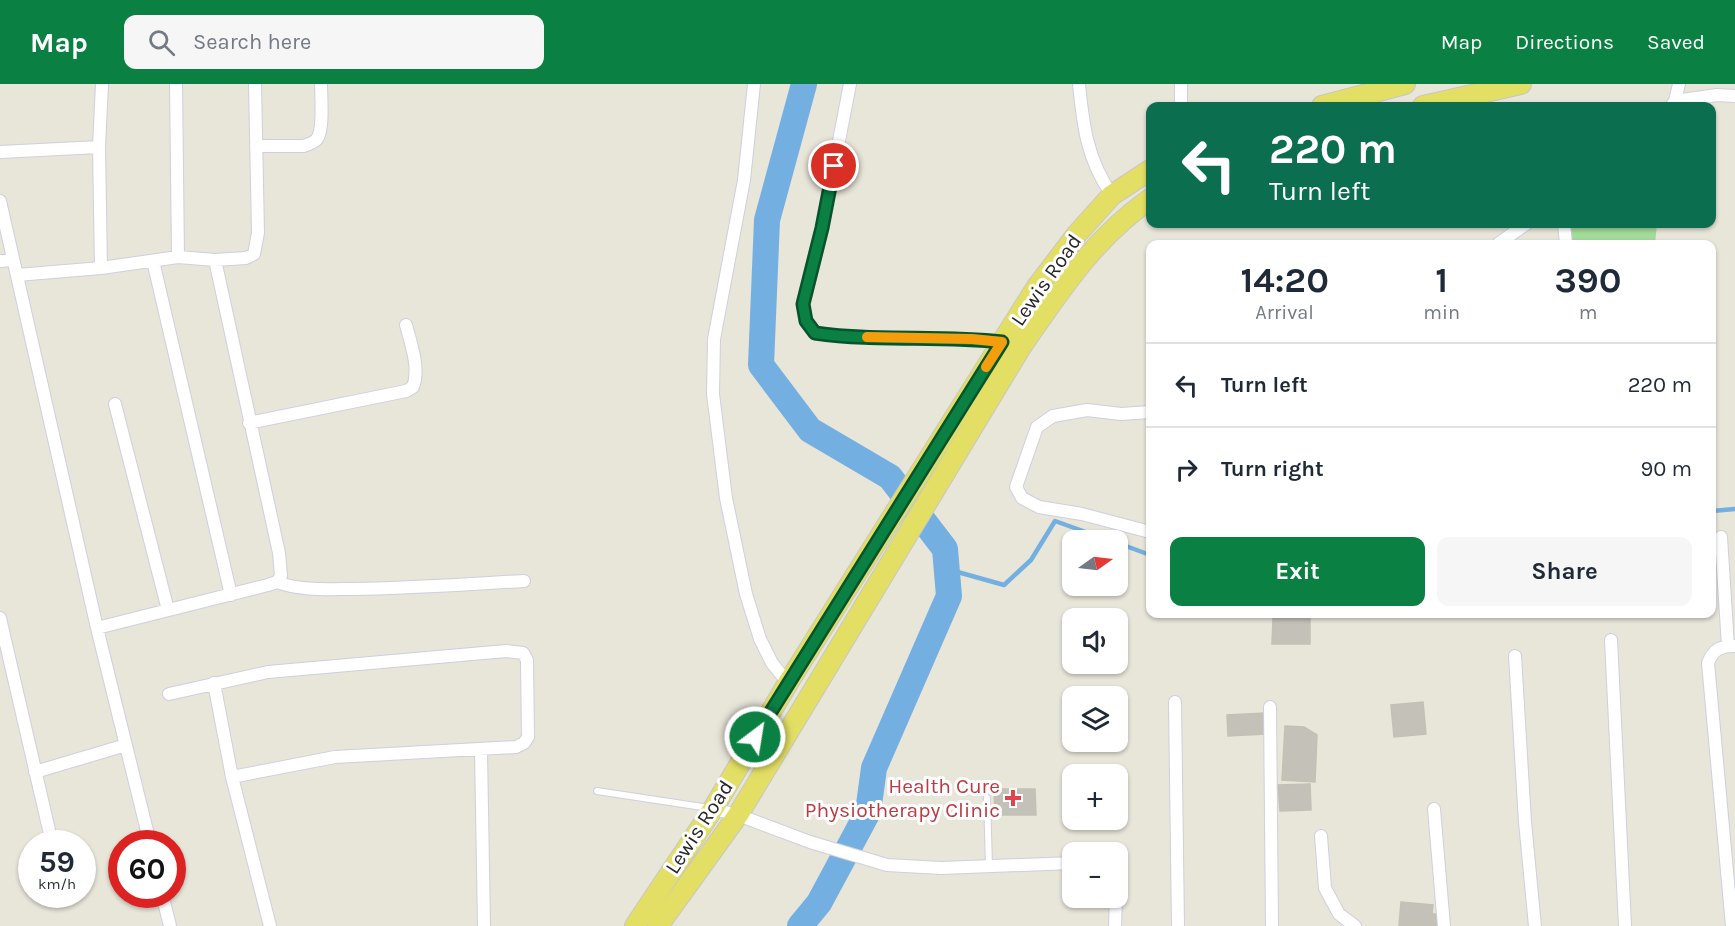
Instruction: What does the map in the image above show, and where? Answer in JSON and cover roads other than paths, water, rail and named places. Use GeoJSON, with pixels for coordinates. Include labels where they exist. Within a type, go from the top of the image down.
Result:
{"type":"FeatureCollection","features":[{"type":"Feature","properties":{"kind":"main road"},"geometry":{"type":"LineString","coordinates":[[1337,102],[1405,84]]}},
{"type":"Feature","properties":{"kind":"main road"},"geometry":{"type":"LineString","coordinates":[[1441,102],[1521,84]]}},
{"type":"Feature","properties":{"kind":"main road","name":"Lewis Road"},"geometry":{"type":"LineString","coordinates":[[634,926],[712,808],[1036,288],[1077,234],[1112,195],[1146,173]]}},
{"type":"Feature","properties":{"kind":"main road","name":"Lewis Road"},"geometry":{"type":"LineString","coordinates":[[658,926],[738,815],[1022,347],[1076,268],[1102,239],[1146,202]]}},
{"type":"Feature","properties":{"kind":"street"},"geometry":{"type":"LineString","coordinates":[[101,268],[99,147],[102,84]]}},
{"type":"Feature","properties":{"kind":"street"},"geometry":{"type":"LineString","coordinates":[[176,84],[178,257]]}},
{"type":"Feature","properties":{"kind":"street"},"geometry":{"type":"LineString","coordinates":[[17,275],[101,268],[178,257],[215,260],[246,258],[254,254],[258,232],[255,84]]}},
{"type":"Feature","properties":{"kind":"street"},"geometry":{"type":"LineString","coordinates":[[256,146],[304,146],[318,139],[321,131],[321,84]]}},
{"type":"Feature","properties":{"kind":"street"},"geometry":{"type":"LineString","coordinates":[[754,84],[744,180],[714,339],[713,394],[726,498],[746,594],[760,639],[772,663],[788,683]]}},
{"type":"Feature","properties":{"kind":"street"},"geometry":{"type":"LineString","coordinates":[[850,84],[822,228],[803,304],[806,321],[815,333],[832,335],[1002,342]]}},
{"type":"Feature","properties":{"kind":"street"},"geometry":{"type":"LineString","coordinates":[[1079,84],[1083,128],[1092,158],[1112,195]]}},
{"type":"Feature","properties":{"kind":"street"},"geometry":{"type":"LineString","coordinates":[[1181,84],[1181,102]]}},
{"type":"Feature","properties":{"kind":"street"},"geometry":{"type":"LineString","coordinates":[[1674,102],[1679,84]]}},
{"type":"Feature","properties":{"kind":"street"},"geometry":{"type":"LineString","coordinates":[[1683,102],[1717,95],[1735,96]]}},
{"type":"Feature","properties":{"kind":"street"},"geometry":{"type":"LineString","coordinates":[[0,152],[99,147]]}},
{"type":"Feature","properties":{"kind":"street"},"geometry":{"type":"LineString","coordinates":[[0,201],[6,260],[17,275],[147,830]]}},
{"type":"Feature","properties":{"kind":"street"},"geometry":{"type":"LineString","coordinates":[[1504,240],[1520,228]]}},
{"type":"Feature","properties":{"kind":"street"},"geometry":{"type":"LineString","coordinates":[[215,260],[281,565],[281,576],[277,582]]}},
{"type":"Feature","properties":{"kind":"street"},"geometry":{"type":"LineString","coordinates":[[153,261],[231,595]]}},
{"type":"Feature","properties":{"kind":"street"},"geometry":{"type":"LineString","coordinates":[[249,423],[406,391],[413,387],[416,379],[415,369],[406,325]]}},
{"type":"Feature","properties":{"kind":"street"},"geometry":{"type":"LineString","coordinates":[[115,404],[168,610]]}},
{"type":"Feature","properties":{"kind":"street"},"geometry":{"type":"LineString","coordinates":[[1146,412],[1121,414],[1087,410],[1053,416],[1037,427],[1016,487],[1022,498],[1039,507],[1082,514],[1146,531]]}},
{"type":"Feature","properties":{"kind":"street"},"geometry":{"type":"LineString","coordinates":[[1721,537],[1730,602],[1731,646],[1717,649],[1708,663],[1732,926]]}},
{"type":"Feature","properties":{"kind":"street"},"geometry":{"type":"LineString","coordinates":[[98,628],[277,582],[303,588],[375,589],[524,581]]}},
{"type":"Feature","properties":{"kind":"street"},"geometry":{"type":"LineString","coordinates":[[0,618],[49,830]]}},
{"type":"Feature","properties":{"kind":"street"},"geometry":{"type":"LineString","coordinates":[[1611,639],[1625,926]]}},
{"type":"Feature","properties":{"kind":"street"},"geometry":{"type":"LineString","coordinates":[[169,694],[268,672],[309,667],[506,651],[523,653],[527,660],[528,737],[524,743],[516,747],[335,758],[232,777]]}},
{"type":"Feature","properties":{"kind":"street"},"geometry":{"type":"LineString","coordinates":[[1515,656],[1534,926]]}},
{"type":"Feature","properties":{"kind":"street"},"geometry":{"type":"LineString","coordinates":[[214,683],[232,777],[270,926]]}},
{"type":"Feature","properties":{"kind":"street"},"geometry":{"type":"LineString","coordinates":[[1175,702],[1178,926]]}},
{"type":"Feature","properties":{"kind":"street"},"geometry":{"type":"LineString","coordinates":[[1270,707],[1272,926]]}},
{"type":"Feature","properties":{"kind":"street"},"geometry":{"type":"LineString","coordinates":[[35,771],[126,745]]}},
{"type":"Feature","properties":{"kind":"street"},"geometry":{"type":"LineString","coordinates":[[481,750],[484,926]]}},
{"type":"Feature","properties":{"kind":"street"},"geometry":{"type":"LineString","coordinates":[[1721,798],[1735,798]]}},
{"type":"Feature","properties":{"kind":"street"},"geometry":{"type":"LineString","coordinates":[[712,808],[738,815],[810,842],[887,865],[941,868],[1062,863]]}},
{"type":"Feature","properties":{"kind":"street"},"geometry":{"type":"LineString","coordinates":[[1434,809],[1444,926]]}},
{"type":"Feature","properties":{"kind":"street"},"geometry":{"type":"LineString","coordinates":[[1321,836],[1325,888],[1339,914],[1355,926]]}},
{"type":"Feature","properties":{"kind":"street"},"geometry":{"type":"LineString","coordinates":[[166,908],[170,926]]}},
{"type":"Feature","properties":{"kind":"street"},"geometry":{"type":"LineString","coordinates":[[1115,926],[1116,908]]}},
{"type":"Feature","properties":{"kind":"lane"},"geometry":{"type":"LineString","coordinates":[[597,791],[712,808]]}},
{"type":"Feature","properties":{"kind":"lane"},"geometry":{"type":"LineString","coordinates":[[987,798],[989,866]]}},
{"type":"Feature","properties":{"kind":"waterway"},"geometry":{"type":"LineString","coordinates":[[800,926],[819,903],[868,812],[874,768],[949,596],[945,549],[890,477],[810,430],[761,365],[767,220],[804,84]]}},
{"type":"Feature","properties":{"kind":"waterway"},"geometry":{"type":"LineString","coordinates":[[1716,511],[1735,509]]}},
{"type":"Feature","properties":{"kind":"waterway"},"geometry":{"type":"LineString","coordinates":[[947,569],[1004,585],[1031,560],[1055,521],[1080,530]]}},
{"type":"Feature","properties":{"kind":"waterway"},"geometry":{"type":"LineString","coordinates":[[1128,547],[1146,554]]}},
{"type":"Feature","properties":{"kind":"place","name":"Health Cure Physiotherapy Clinic"},"geometry":{"type":"Point","coordinates":[1013,798]}}]}
